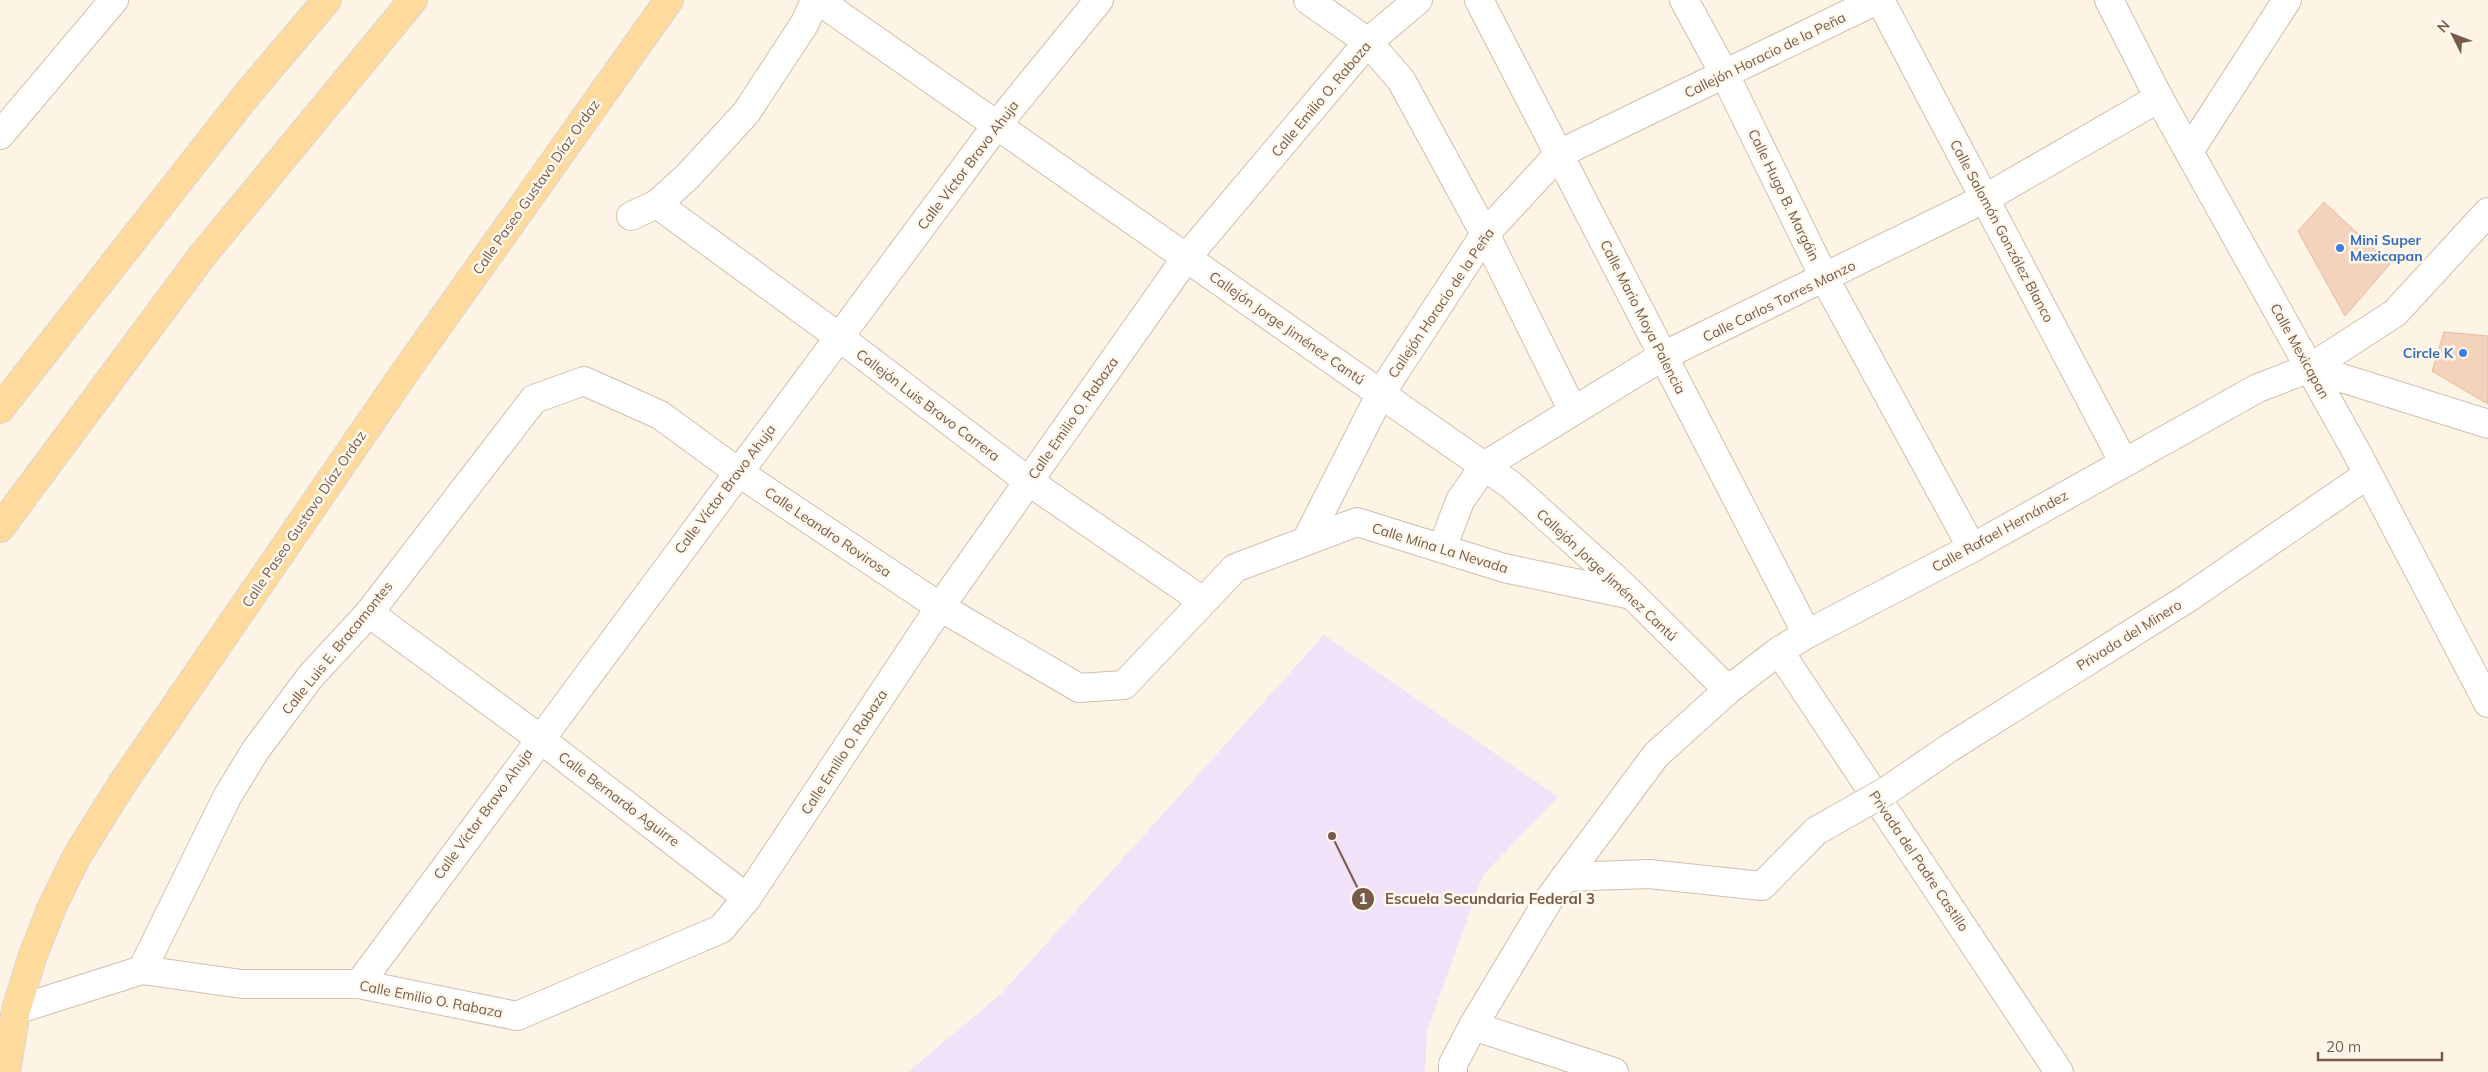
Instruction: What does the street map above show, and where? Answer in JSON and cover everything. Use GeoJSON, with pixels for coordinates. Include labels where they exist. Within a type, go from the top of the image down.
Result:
{"type":"FeatureCollection","features":[{"type":"Feature","properties":{"kind":"main road"},"geometry":{"type":"LineString","coordinates":[[0,409],[245,97],[327,0]]}},
{"type":"Feature","properties":{"kind":"main road"},"geometry":{"type":"LineString","coordinates":[[0,528],[202,256],[413,0]]}},
{"type":"Feature","properties":{"kind":"main road","name":"Calle Paseo Gustavo Díaz Ordaz"},"geometry":{"type":"LineString","coordinates":[[6,1072],[16,1010],[33,955],[52,907],[77,856],[122,784],[403,375],[669,0]]}},
{"type":"Feature","properties":{"kind":"main road"},"geometry":{"type":"LineString","coordinates":[[0,392],[47,347]]}},
{"type":"Feature","properties":{"kind":"street"},"geometry":{"type":"LineString","coordinates":[[0,135],[114,0]]}},
{"type":"Feature","properties":{"kind":"street"},"geometry":{"type":"LineString","coordinates":[[632,216],[657,204],[687,177],[746,113],[805,23],[816,0]]}},
{"type":"Feature","properties":{"kind":"street","name":"Callejón Jorge Jiménez Cantú"},"geometry":{"type":"LineString","coordinates":[[816,0],[1511,485],[1632,596],[1728,690]]}},
{"type":"Feature","properties":{"kind":"street","name":"Calle Víctor Bravo Ahuja"},"geometry":{"type":"LineString","coordinates":[[359,984],[539,738],[996,126],[1099,0]]}},
{"type":"Feature","properties":{"kind":"street"},"geometry":{"type":"LineString","coordinates":[[1308,0],[1368,42],[1401,80],[1485,234],[1573,411]]}},
{"type":"Feature","properties":{"kind":"street","name":"Calle Emilio O. Rabaza"},"geometry":{"type":"LineString","coordinates":[[16,1010],[142,970],[242,984],[359,984],[517,1016],[721,928],[747,898],[940,608],[1186,258],[1368,42],[1418,0]]}},
{"type":"Feature","properties":{"kind":"street","name":"Calle Mario Moya Palencia"},"geometry":{"type":"LineString","coordinates":[[1478,0],[1807,634]]}},
{"type":"Feature","properties":{"kind":"street","name":"Calle Hugo B. Margáin"},"geometry":{"type":"LineString","coordinates":[[1684,0],[1725,75],[1825,279],[1972,548]]}},
{"type":"Feature","properties":{"kind":"street","name":"Callejón Horacio de la Peña"},"geometry":{"type":"LineString","coordinates":[[1306,541],[1381,393],[1485,234],[1559,154],[1878,0]]}},
{"type":"Feature","properties":{"kind":"street","name":"Calle Salomón González Blanco"},"geometry":{"type":"LineString","coordinates":[[1878,0],[2124,463]]}},
{"type":"Feature","properties":{"kind":"street","name":"Calle Mexicapan"},"geometry":{"type":"LineString","coordinates":[[2110,0],[2159,98],[2190,150],[2357,453],[2367,476],[2488,703]]}},
{"type":"Feature","properties":{"kind":"street"},"geometry":{"type":"LineString","coordinates":[[2190,150],[2287,0]]}},
{"type":"Feature","properties":{"kind":"street","name":"Calle Carlos Torres Manzo"},"geometry":{"type":"LineString","coordinates":[[1442,548],[1460,501],[1484,466],[1663,356],[1825,279],[1984,199],[2159,98]]}},
{"type":"Feature","properties":{"kind":"street","name":"Callejón Luis Bravo Carrera"},"geometry":{"type":"LineString","coordinates":[[657,204],[839,337],[1028,481],[1203,601]]}},
{"type":"Feature","properties":{"kind":"street","name":"Calle Rafael Hernández"},"geometry":{"type":"LineString","coordinates":[[1454,1072],[1453,1064],[1473,1026],[1549,899],[1656,755],[1728,690],[1779,651],[1807,634],[1972,548],[2258,388],[2310,368],[2395,313],[2488,212]]}},
{"type":"Feature","properties":{"kind":"street"},"geometry":{"type":"LineString","coordinates":[[2310,368],[2488,424]]}},
{"type":"Feature","properties":{"kind":"street","name":"Calle Leandro Rovirosa"},"geometry":{"type":"LineString","coordinates":[[534,399],[584,381],[660,415],[738,472],[940,608],[1080,688],[1124,685]]}},
{"type":"Feature","properties":{"kind":"street","name":"Calle Luis E. Bracamontes"},"geometry":{"type":"LineString","coordinates":[[142,970],[226,797],[255,751],[310,677],[369,612],[534,399]]}},
{"type":"Feature","properties":{"kind":"street","name":"Privada del Minero"},"geometry":{"type":"LineString","coordinates":[[1565,877],[1649,874],[1762,886],[1816,831],[1888,790],[1949,748],[2188,598],[2367,476]]}},
{"type":"Feature","properties":{"kind":"street","name":"Calle Mina La Nevada"},"geometry":{"type":"LineString","coordinates":[[1124,685],[1235,568],[1357,522],[1504,568],[1632,596]]}},
{"type":"Feature","properties":{"kind":"street","name":"Calle Bernardo Aguirre"},"geometry":{"type":"LineString","coordinates":[[369,612],[539,738],[747,898]]}},
{"type":"Feature","properties":{"kind":"street","name":"Privada del Padre Castillo"},"geometry":{"type":"LineString","coordinates":[[1779,651],[2059,1072]]}},
{"type":"Feature","properties":{"kind":"street"},"geometry":{"type":"LineString","coordinates":[[1473,1026],[1614,1072]]}},
{"type":"Feature","properties":{"kind":"shaded area"},"geometry":{"type":"Polygon","coordinates":[[[1324,635],[1558,797],[1483,875],[1427,1031],[1425,1072],[908,1072],[1001,994],[1324,635]]]}},
{"type":"Feature","properties":{"kind":"building","name":"Mini Super Mexicapan"},"geometry":{"type":"Polygon","coordinates":[[[2324,202],[2390,264],[2345,316],[2298,231],[2324,202]]]}},
{"type":"Feature","properties":{"kind":"building","name":"Circle K"},"geometry":{"type":"Polygon","coordinates":[[[2444,332],[2488,336],[2488,404],[2432,371],[2444,332]]]}},
{"type":"Feature","properties":{"kind":"place","name":"Mini Super Mexicapan"},"geometry":{"type":"Point","coordinates":[2340,248]}},
{"type":"Feature","properties":{"kind":"place","name":"Circle K"},"geometry":{"type":"Point","coordinates":[2463,353]}},
{"type":"Feature","properties":{"kind":"place","name":"Escuela Secundaria Federal 3"},"geometry":{"type":"Point","coordinates":[1332,836]}}]}
